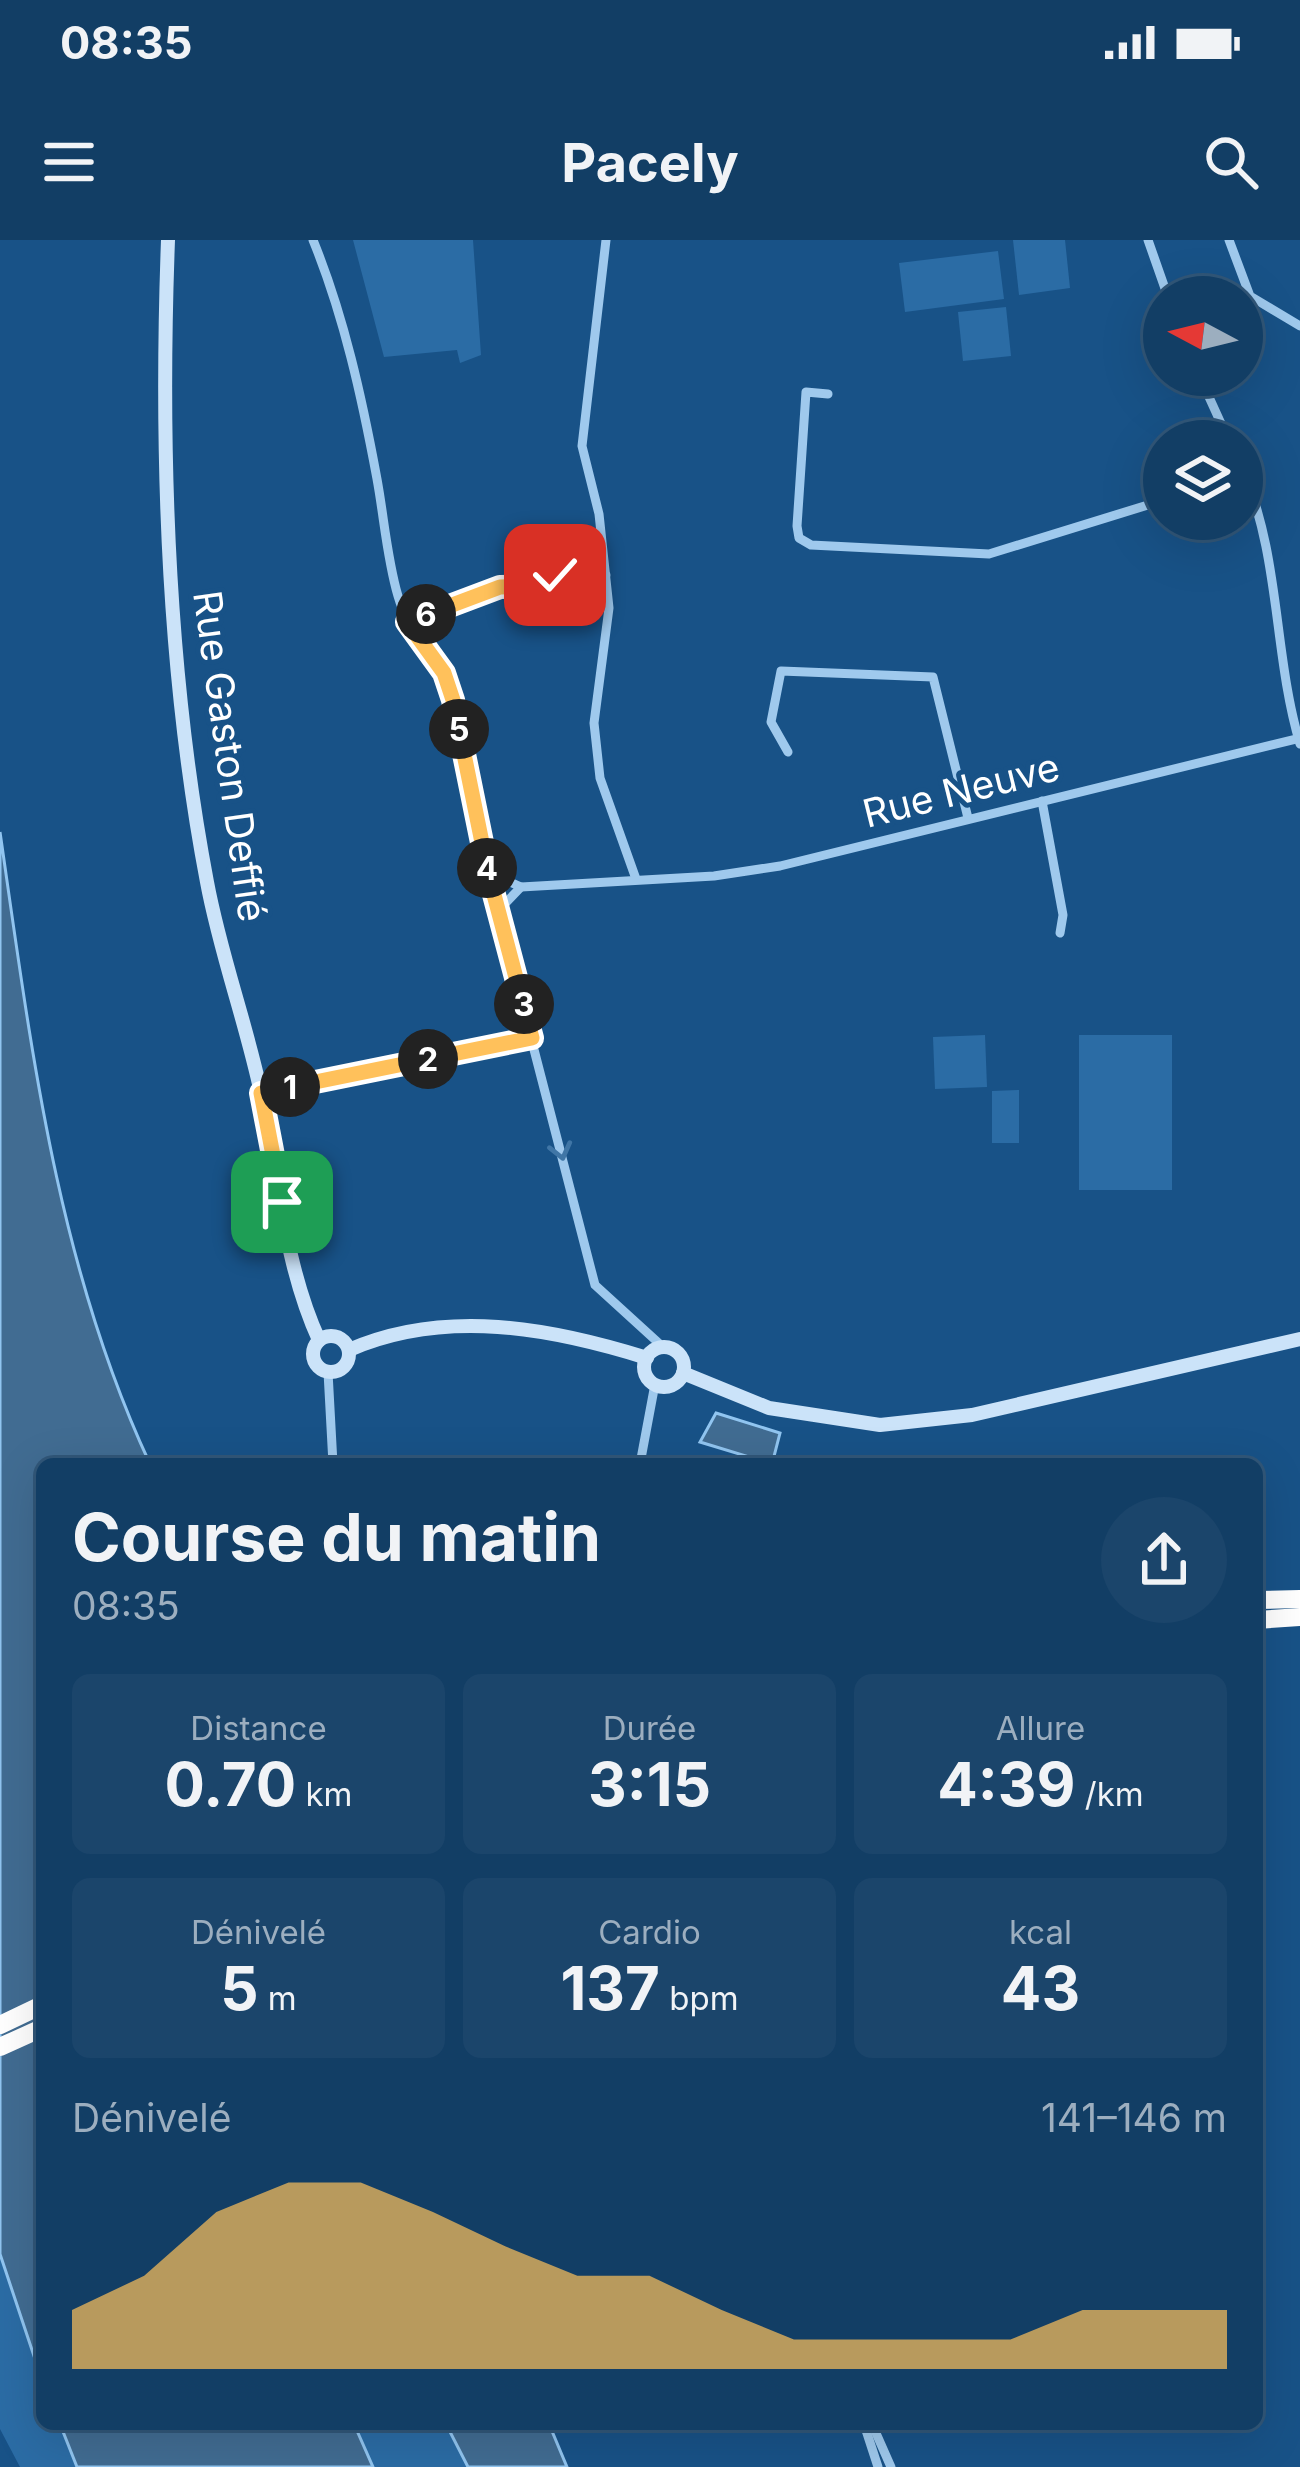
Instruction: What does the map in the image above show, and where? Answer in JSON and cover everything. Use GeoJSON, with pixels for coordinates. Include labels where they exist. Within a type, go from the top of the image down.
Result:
{"type":"FeatureCollection","features":[{"type":"Feature","properties":{"kind":"highway"},"geometry":{"type":"LineString","coordinates":[[1263,1600],[1300,1599]]}},
{"type":"Feature","properties":{"kind":"highway"},"geometry":{"type":"LineString","coordinates":[[1263,1620],[1300,1617]]}},
{"type":"Feature","properties":{"kind":"highway"},"geometry":{"type":"LineString","coordinates":[[0,2025],[36,2008]]}},
{"type":"Feature","properties":{"kind":"highway"},"geometry":{"type":"LineString","coordinates":[[0,2047],[36,2031]]}},
{"type":"Feature","properties":{"kind":"main road","name":"Rue Gaston Deffié"},"geometry":{"type":"LineString","coordinates":[[168,240],[164,470],[186,729],[207,884],[261,1093],[302,1297],[319,1340]]}},
{"type":"Feature","properties":{"kind":"main road"},"geometry":{"type":"LineString","coordinates":[[349,1350],[397,1333],[503,1326],[560,1331],[646,1358]]}},
{"type":"Feature","properties":{"kind":"main road"},"geometry":{"type":"LineString","coordinates":[[336,1336],[349,1350],[344,1366],[328,1372],[314,1360],[319,1340],[336,1336]]}},
{"type":"Feature","properties":{"kind":"main road"},"geometry":{"type":"LineString","coordinates":[[683,1373],[769,1408],[880,1425],[972,1415],[1300,1340]]}},
{"type":"Feature","properties":{"kind":"main road"},"geometry":{"type":"LineString","coordinates":[[646,1358],[663,1347],[680,1354],[683,1373]]}},
{"type":"Feature","properties":{"kind":"main road"},"geometry":{"type":"LineString","coordinates":[[646,1358],[646,1376],[655,1384],[672,1385],[683,1373]]}},
{"type":"Feature","properties":{"kind":"street"},"geometry":{"type":"LineString","coordinates":[[313,240],[330,283],[365,415],[397,593],[407,622],[444,673],[453,700],[488,872],[595,1285],[663,1347]]}},
{"type":"Feature","properties":{"kind":"street"},"geometry":{"type":"LineString","coordinates":[[606,240],[582,446],[599,514],[609,608],[596,693],[600,778],[635,879]]}},
{"type":"Feature","properties":{"kind":"street"},"geometry":{"type":"LineString","coordinates":[[1228,240],[1250,296],[1300,326]]}},
{"type":"Feature","properties":{"kind":"street"},"geometry":{"type":"LineString","coordinates":[[1151,241],[1162,276]]}},
{"type":"Feature","properties":{"kind":"street"},"geometry":{"type":"LineString","coordinates":[[828,394],[806,392],[796,526],[799,538],[811,545],[989,554],[1143,506]]}},
{"type":"Feature","properties":{"kind":"street"},"geometry":{"type":"LineString","coordinates":[[1263,527],[1299,740]]}},
{"type":"Feature","properties":{"kind":"street"},"geometry":{"type":"LineString","coordinates":[[407,622],[500,587],[542,586],[555,575],[606,575]]}},
{"type":"Feature","properties":{"kind":"street"},"geometry":{"type":"LineString","coordinates":[[788,752],[771,722],[781,671],[933,676],[968,818]]}},
{"type":"Feature","properties":{"kind":"street","name":"Rue Neuve"},"geometry":{"type":"LineString","coordinates":[[521,887],[714,877],[779,866],[1299,740]]}},
{"type":"Feature","properties":{"kind":"street"},"geometry":{"type":"LineString","coordinates":[[1042,801],[1063,915],[1060,933]]}},
{"type":"Feature","properties":{"kind":"street"},"geometry":{"type":"LineString","coordinates":[[488,872],[521,887],[499,910]]}},
{"type":"Feature","properties":{"kind":"street"},"geometry":{"type":"LineString","coordinates":[[261,1093],[532,1038]]}},
{"type":"Feature","properties":{"kind":"street"},"geometry":{"type":"LineString","coordinates":[[328,1372],[333,1458]]}},
{"type":"Feature","properties":{"kind":"street"},"geometry":{"type":"LineString","coordinates":[[641,1458],[655,1384]]}},
{"type":"Feature","properties":{"kind":"street"},"geometry":{"type":"LineString","coordinates":[[869,2430],[878,2467]]}},
{"type":"Feature","properties":{"kind":"street"},"geometry":{"type":"LineString","coordinates":[[871,2430],[891,2467]]}},
{"type":"Feature","properties":{"kind":"shaded area"},"geometry":{"type":"Polygon","coordinates":[[[353,240],[473,240],[481,355],[460,363],[457,350],[384,357],[353,240]]]}},
{"type":"Feature","properties":{"kind":"shaded area"},"geometry":{"type":"Polygon","coordinates":[[[1013,240],[1065,240],[1070,288],[1019,295],[1013,240]]]}},
{"type":"Feature","properties":{"kind":"shaded area"},"geometry":{"type":"Polygon","coordinates":[[[998,251],[1004,299],[905,312],[899,263],[998,251]]]}},
{"type":"Feature","properties":{"kind":"shaded area"},"geometry":{"type":"Polygon","coordinates":[[[1006,307],[1011,356],[963,361],[958,312],[1006,307]]]}},
{"type":"Feature","properties":{"kind":"shaded area"},"geometry":{"type":"Polygon","coordinates":[[[0,832],[37,1074],[70,1233],[118,1389],[147,1458],[36,1458],[36,2362],[0,2254],[0,832]]]}},
{"type":"Feature","properties":{"kind":"shaded area"},"geometry":{"type":"Polygon","coordinates":[[[985,1035],[987,1087],[935,1089],[933,1037],[985,1035]]]}},
{"type":"Feature","properties":{"kind":"shaded area"},"geometry":{"type":"Polygon","coordinates":[[[1079,1035],[1172,1035],[1172,1190],[1079,1190],[1079,1035]]]}},
{"type":"Feature","properties":{"kind":"shaded area"},"geometry":{"type":"Polygon","coordinates":[[[1019,1090],[1019,1143],[992,1143],[992,1091],[1019,1090]]]}},
{"type":"Feature","properties":{"kind":"shaded area"},"geometry":{"type":"Polygon","coordinates":[[[716,1413],[780,1433],[774,1458],[752,1458],[700,1442],[716,1413]]]}},
{"type":"Feature","properties":{"kind":"shaded area"},"geometry":{"type":"Polygon","coordinates":[[[0,2235],[36,2349],[36,2430],[67,2430],[77,2467],[20,2467],[0,2429],[0,2235]]]}},
{"type":"Feature","properties":{"kind":"shaded area"},"geometry":{"type":"Polygon","coordinates":[[[62,2430],[357,2430],[373,2467],[77,2467],[62,2430]]]}},
{"type":"Feature","properties":{"kind":"shaded area"},"geometry":{"type":"Polygon","coordinates":[[[357,2430],[449,2430],[468,2467],[373,2467],[357,2430]]]}},
{"type":"Feature","properties":{"kind":"shaded area"},"geometry":{"type":"Polygon","coordinates":[[[449,2430],[552,2430],[567,2467],[468,2467],[449,2430]]]}},
{"type":"Feature","properties":{"kind":"route"},"geometry":{"type":"LineString","coordinates":[[282,1202],[261,1093],[532,1038],[488,872],[453,700],[444,673],[407,622],[500,587],[542,586],[555,575]]}}]}
